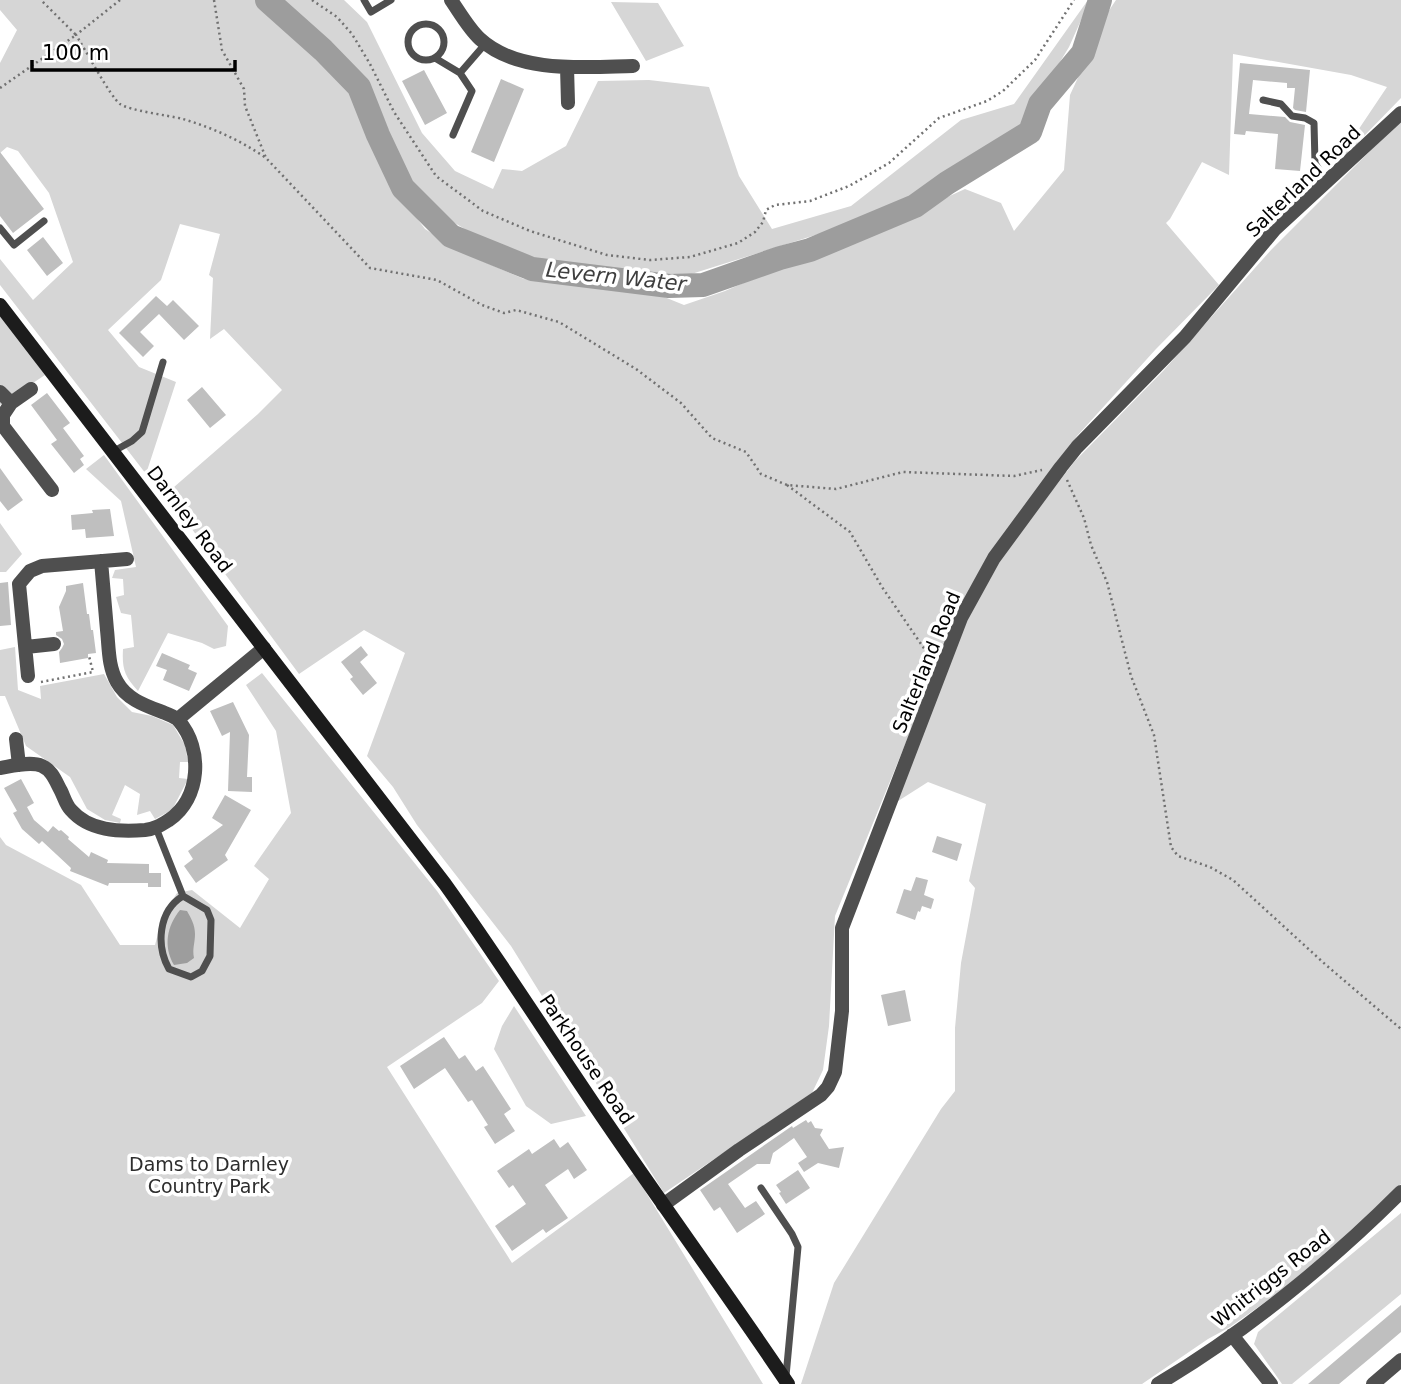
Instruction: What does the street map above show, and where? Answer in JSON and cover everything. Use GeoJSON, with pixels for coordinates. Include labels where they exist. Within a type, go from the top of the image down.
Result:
{"type":"FeatureCollection","features":[{"type":"Feature","properties":{"kind":"main road","name":"Darnley Road"},"geometry":{"type":"LineString","coordinates":[[0,305],[348,758]]}},
{"type":"Feature","properties":{"kind":"main road","name":"Parkhouse Road"},"geometry":{"type":"LineString","coordinates":[[348,758],[483,937],[663,1205],[787,1382]]}},
{"type":"Feature","properties":{"kind":"street"},"geometry":{"type":"LineString","coordinates":[[451,0],[481,40],[528,64],[567,67],[633,66]]}},
{"type":"Feature","properties":{"kind":"street"},"geometry":{"type":"LineString","coordinates":[[567,67],[568,103]]}},
{"type":"Feature","properties":{"kind":"street","name":"Salterland Road"},"geometry":{"type":"LineString","coordinates":[[663,1205],[821,1095],[828,1087],[835,1072],[842,1011],[842,928],[961,618],[994,558],[1060,467],[1185,337],[1275,229],[1401,113]]}},
{"type":"Feature","properties":{"kind":"street"},"geometry":{"type":"LineString","coordinates":[[31,389],[5,398],[3,426],[52,490]]}},
{"type":"Feature","properties":{"kind":"street"},"geometry":{"type":"LineString","coordinates":[[28,676],[19,584],[30,571],[42,566],[127,559]]}},
{"type":"Feature","properties":{"kind":"street"},"geometry":{"type":"LineString","coordinates":[[0,768],[38,764],[45,767],[52,774],[70,809],[97,827],[119,831],[156,828],[183,808],[189,797],[195,777],[195,759],[191,743],[178,719],[135,701],[118,685],[111,668],[101,561]]}},
{"type":"Feature","properties":{"kind":"street"},"geometry":{"type":"LineString","coordinates":[[26,647],[54,643]]}},
{"type":"Feature","properties":{"kind":"street"},"geometry":{"type":"LineString","coordinates":[[178,719],[264,648]]}},
{"type":"Feature","properties":{"kind":"street"},"geometry":{"type":"LineString","coordinates":[[16,739],[19,765]]}},
{"type":"Feature","properties":{"kind":"street","name":"Whitriggs Road"},"geometry":{"type":"LineString","coordinates":[[1158,1384],[1232,1335],[1287,1293],[1351,1240],[1401,1192]]}},
{"type":"Feature","properties":{"kind":"street"},"geometry":{"type":"LineString","coordinates":[[1232,1335],[1271,1384]]}},
{"type":"Feature","properties":{"kind":"street"},"geometry":{"type":"LineString","coordinates":[[1373,1384],[1401,1360]]}},
{"type":"Feature","properties":{"kind":"lane"},"geometry":{"type":"LineString","coordinates":[[364,0],[372,12],[391,0]]}},
{"type":"Feature","properties":{"kind":"lane"},"geometry":{"type":"LineString","coordinates":[[435,58],[442,49],[441,32],[432,24],[419,24],[408,38],[412,55],[423,60],[435,58],[460,73],[472,91],[453,135]]}},
{"type":"Feature","properties":{"kind":"lane"},"geometry":{"type":"LineString","coordinates":[[460,73],[486,43]]}},
{"type":"Feature","properties":{"kind":"lane"},"geometry":{"type":"LineString","coordinates":[[1263,100],[1281,104],[1292,116],[1314,123],[1315,163],[1327,182]]}},
{"type":"Feature","properties":{"kind":"lane"},"geometry":{"type":"LineString","coordinates":[[0,228],[13,245],[44,220]]}},
{"type":"Feature","properties":{"kind":"lane"},"geometry":{"type":"LineString","coordinates":[[114,451],[142,432],[163,362]]}},
{"type":"Feature","properties":{"kind":"lane"},"geometry":{"type":"LineString","coordinates":[[156,828],[183,896],[207,910],[211,920],[210,956],[202,971],[191,977],[169,969],[162,957],[161,935],[165,916],[178,898],[183,896]]}},
{"type":"Feature","properties":{"kind":"lane"},"geometry":{"type":"LineString","coordinates":[[761,1188],[798,1247],[787,1382]]}},
{"type":"Feature","properties":{"kind":"path"},"geometry":{"type":"LineString","coordinates":[[41,0],[76,35],[118,103],[183,119],[215,130],[251,148],[266,158],[370,268],[437,280],[482,305],[504,313],[516,310],[559,322],[636,369],[681,403],[712,438],[746,452],[761,474],[787,485],[850,532],[882,587],[940,674]]}},
{"type":"Feature","properties":{"kind":"path"},"geometry":{"type":"LineString","coordinates":[[0,88],[76,35],[120,0]]}},
{"type":"Feature","properties":{"kind":"path"},"geometry":{"type":"LineString","coordinates":[[214,0],[222,50],[244,89],[245,106],[266,158]]}},
{"type":"Feature","properties":{"kind":"path"},"geometry":{"type":"LineString","coordinates":[[312,0],[338,17],[352,34],[419,152],[436,176],[461,196],[482,211],[530,231],[607,255],[650,260],[690,257],[738,243],[755,232],[763,222],[766,210],[775,205],[810,201],[849,186],[889,163],[939,118],[987,101],[1003,91],[1035,60],[1074,0]]}},
{"type":"Feature","properties":{"kind":"path"},"geometry":{"type":"LineString","coordinates":[[787,485],[836,489],[903,472],[1014,476],[1060,467],[1084,518],[1091,545],[1107,582],[1131,676],[1154,735],[1171,847],[1178,856],[1210,867],[1233,880],[1401,1029]]}},
{"type":"Feature","properties":{"kind":"path"},"geometry":{"type":"LineString","coordinates":[[28,676],[41,682],[93,672],[89,656]]}},
{"type":"Feature","properties":{"kind":"green space"},"geometry":{"type":"Polygon","coordinates":[[[0,0],[257,0],[333,67],[363,107],[394,188],[425,229],[461,252],[524,279],[647,290],[684,305],[844,244],[965,189],[1001,203],[1014,231],[1064,170],[1070,95],[1116,0],[1401,0],[1401,98],[1332,169],[1387,87],[1351,75],[1233,54],[1229,175],[1202,162],[1166,223],[1219,285],[1077,436],[960,610],[835,916],[829,1026],[823,1070],[812,1093],[664,1193],[511,946],[367,756],[405,653],[364,630],[299,674],[166,494],[282,390],[224,329],[210,339],[213,278],[209,275],[220,234],[180,224],[161,280],[108,330],[139,367],[176,382],[146,474],[0,285],[0,259],[33,300],[73,262],[49,193],[18,151],[7,147],[0,153],[0,63],[17,30],[0,10],[0,0]]]}},
{"type":"Feature","properties":{"kind":"green space"},"geometry":{"type":"Polygon","coordinates":[[[280,0],[344,0],[367,22],[422,133],[455,171],[493,189],[502,169],[522,171],[566,146],[598,81],[649,80],[709,87],[739,176],[772,229],[851,206],[961,120],[1014,104],[1090,0],[1069,47],[1023,123],[919,193],[841,227],[685,276],[531,260],[494,246],[441,215],[410,183],[373,92],[280,0]]]}},
{"type":"Feature","properties":{"kind":"green space"},"geometry":{"type":"Polygon","coordinates":[[[611,2],[658,3],[684,46],[646,61],[611,2]]]}},
{"type":"Feature","properties":{"kind":"green space"},"geometry":{"type":"Polygon","coordinates":[[[1401,120],[1401,1184],[1281,1291],[1142,1384],[801,1384],[834,1283],[941,1109],[955,1091],[955,1028],[961,963],[975,888],[969,881],[986,804],[928,782],[895,803],[959,635],[995,564],[1075,461],[1164,370],[1271,250],[1401,120]]]}},
{"type":"Feature","properties":{"kind":"green space"},"geometry":{"type":"Polygon","coordinates":[[[0,313],[45,375],[0,405],[0,313]]]}},
{"type":"Feature","properties":{"kind":"green space"},"geometry":{"type":"Polygon","coordinates":[[[104,455],[228,626],[226,646],[214,649],[168,633],[138,691],[124,667],[123,649],[134,647],[131,615],[121,613],[116,597],[124,595],[123,579],[112,578],[115,570],[136,567],[121,501],[86,469],[104,455]]]}},
{"type":"Feature","properties":{"kind":"green space"},"geometry":{"type":"Polygon","coordinates":[[[0,523],[22,554],[6,572],[0,572],[0,523]]]}},
{"type":"Feature","properties":{"kind":"green space"},"geometry":{"type":"Polygon","coordinates":[[[15,647],[18,690],[41,699],[40,686],[104,674],[117,697],[132,712],[152,716],[173,725],[185,745],[188,762],[180,762],[179,778],[188,779],[172,810],[155,819],[150,811],[137,815],[140,794],[125,785],[112,815],[121,819],[120,823],[105,820],[87,809],[70,777],[26,746],[5,696],[0,696],[0,650],[15,647]]]}},
{"type":"Feature","properties":{"kind":"green space","name":"Dams to Darnley Country Park"},"geometry":{"type":"Polygon","coordinates":[[[262,673],[437,891],[499,981],[482,1003],[387,1067],[512,1263],[634,1173],[763,1384],[0,1384],[0,837],[6,845],[81,885],[120,945],[155,945],[163,915],[177,893],[192,890],[240,928],[269,879],[254,866],[291,813],[276,731],[246,685],[262,673]]]}},
{"type":"Feature","properties":{"kind":"green space"},"geometry":{"type":"Polygon","coordinates":[[[514,1006],[586,1116],[551,1124],[526,1106],[494,1049],[502,1026],[514,1006]]]}},
{"type":"Feature","properties":{"kind":"green space"},"geometry":{"type":"Polygon","coordinates":[[[1401,1213],[1401,1294],[1292,1384],[1282,1384],[1254,1344],[1258,1332],[1401,1213]]]}},
{"type":"Feature","properties":{"kind":"shaded area"},"geometry":{"type":"Polygon","coordinates":[[[180,910],[187,911],[194,925],[194,958],[187,963],[174,965],[168,951],[168,936],[180,910]]]}},
{"type":"Feature","properties":{"kind":"building"},"geometry":{"type":"Polygon","coordinates":[[[1240,63],[1310,70],[1306,112],[1293,108],[1295,88],[1287,88],[1287,83],[1253,80],[1249,114],[1285,117],[1290,122],[1305,125],[1300,171],[1275,169],[1278,134],[1246,131],[1245,135],[1234,134],[1240,63]]]}},
{"type":"Feature","properties":{"kind":"building"},"geometry":{"type":"Polygon","coordinates":[[[424,70],[447,113],[425,125],[402,81],[424,70]]]}},
{"type":"Feature","properties":{"kind":"building"},"geometry":{"type":"Polygon","coordinates":[[[501,79],[524,89],[494,162],[471,152],[501,79]]]}},
{"type":"Feature","properties":{"kind":"building"},"geometry":{"type":"Polygon","coordinates":[[[0,152],[44,209],[13,233],[0,216],[0,152]]]}},
{"type":"Feature","properties":{"kind":"building"},"geometry":{"type":"Polygon","coordinates":[[[43,237],[63,263],[47,276],[27,250],[43,237]]]}},
{"type":"Feature","properties":{"kind":"building"},"geometry":{"type":"Polygon","coordinates":[[[156,296],[167,306],[173,300],[199,326],[184,340],[159,314],[140,332],[154,346],[143,357],[119,333],[156,296]]]}},
{"type":"Feature","properties":{"kind":"building"},"geometry":{"type":"Polygon","coordinates":[[[202,387],[226,415],[210,428],[187,400],[202,387]]]}},
{"type":"Feature","properties":{"kind":"building"},"geometry":{"type":"Polygon","coordinates":[[[47,393],[70,423],[63,428],[84,456],[80,459],[84,465],[74,473],[51,444],[57,440],[31,405],[47,393]]]}},
{"type":"Feature","properties":{"kind":"building"},"geometry":{"type":"Polygon","coordinates":[[[0,468],[23,500],[8,511],[0,501],[0,468]]]}},
{"type":"Feature","properties":{"kind":"building"},"geometry":{"type":"Polygon","coordinates":[[[110,509],[114,536],[86,538],[85,529],[72,530],[71,515],[110,509]]]}},
{"type":"Feature","properties":{"kind":"building"},"geometry":{"type":"Polygon","coordinates":[[[8,582],[11,625],[0,626],[0,583],[8,582]]]}},
{"type":"Feature","properties":{"kind":"building"},"geometry":{"type":"Polygon","coordinates":[[[83,583],[96,653],[88,654],[88,658],[60,663],[59,652],[64,644],[56,635],[56,632],[63,631],[59,607],[66,586],[83,583]]]}},
{"type":"Feature","properties":{"kind":"building"},"geometry":{"type":"Polygon","coordinates":[[[361,646],[368,655],[360,662],[377,683],[363,695],[341,662],[361,646]]]}},
{"type":"Feature","properties":{"kind":"building"},"geometry":{"type":"Polygon","coordinates":[[[162,653],[190,665],[188,669],[197,673],[189,691],[163,680],[167,670],[156,666],[162,653]]]}},
{"type":"Feature","properties":{"kind":"building"},"geometry":{"type":"Polygon","coordinates":[[[233,702],[249,735],[247,777],[252,777],[252,792],[228,791],[230,732],[222,736],[210,711],[233,702]]]}},
{"type":"Feature","properties":{"kind":"building"},"geometry":{"type":"Polygon","coordinates":[[[21,779],[34,803],[27,807],[34,820],[48,832],[53,826],[61,830],[89,857],[91,852],[108,860],[107,863],[149,864],[149,873],[161,873],[161,887],[148,887],[148,883],[109,883],[108,886],[70,871],[71,868],[42,841],[39,844],[22,829],[13,813],[17,811],[4,788],[21,779]]]}},
{"type":"Feature","properties":{"kind":"building"},"geometry":{"type":"Polygon","coordinates":[[[225,795],[251,810],[225,855],[228,860],[196,883],[184,866],[193,859],[188,851],[223,825],[212,818],[225,795]]]}},
{"type":"Feature","properties":{"kind":"building"},"geometry":{"type":"Polygon","coordinates":[[[937,836],[962,844],[957,861],[932,852],[937,836]]]}},
{"type":"Feature","properties":{"kind":"building"},"geometry":{"type":"Polygon","coordinates":[[[916,877],[928,880],[924,895],[934,899],[931,909],[922,906],[915,920],[896,913],[904,889],[911,891],[916,877]]]}},
{"type":"Feature","properties":{"kind":"building"},"geometry":{"type":"Polygon","coordinates":[[[905,990],[911,1021],[888,1026],[881,995],[905,990]]]}},
{"type":"Feature","properties":{"kind":"building"},"geometry":{"type":"Polygon","coordinates":[[[444,1037],[459,1059],[465,1055],[476,1071],[483,1066],[511,1109],[504,1114],[515,1131],[495,1144],[484,1127],[488,1125],[472,1100],[468,1102],[445,1068],[414,1089],[400,1066],[444,1037]]]}},
{"type":"Feature","properties":{"kind":"building"},"geometry":{"type":"Polygon","coordinates":[[[806,1120],[808,1123],[811,1121],[815,1128],[823,1129],[820,1135],[829,1149],[844,1147],[839,1168],[818,1163],[804,1172],[798,1163],[807,1157],[794,1138],[773,1153],[770,1164],[757,1164],[728,1184],[745,1208],[756,1201],[765,1214],[737,1233],[720,1207],[714,1211],[700,1190],[792,1126],[793,1128],[806,1120]]]}},
{"type":"Feature","properties":{"kind":"building"},"geometry":{"type":"Polygon","coordinates":[[[554,1139],[560,1148],[568,1142],[587,1170],[574,1179],[568,1169],[545,1185],[568,1218],[546,1233],[543,1229],[512,1251],[495,1226],[526,1204],[513,1185],[509,1188],[497,1171],[529,1149],[532,1154],[554,1139]]]}},
{"type":"Feature","properties":{"kind":"building"},"geometry":{"type":"Polygon","coordinates":[[[798,1170],[810,1188],[786,1204],[776,1185],[798,1170]]]}},
{"type":"Feature","properties":{"kind":"building"},"geometry":{"type":"Polygon","coordinates":[[[1401,1305],[1401,1332],[1339,1384],[1308,1384],[1401,1305]]]}},
{"type":"Feature","properties":{"kind":"waterway","name":"Levern Water"},"geometry":{"type":"LineString","coordinates":[[267,0],[323,50],[359,87],[403,188],[451,236],[532,269],[669,286],[703,285],[810,250],[915,206],[1030,132],[1040,104],[1083,53],[1100,0]]}}]}
